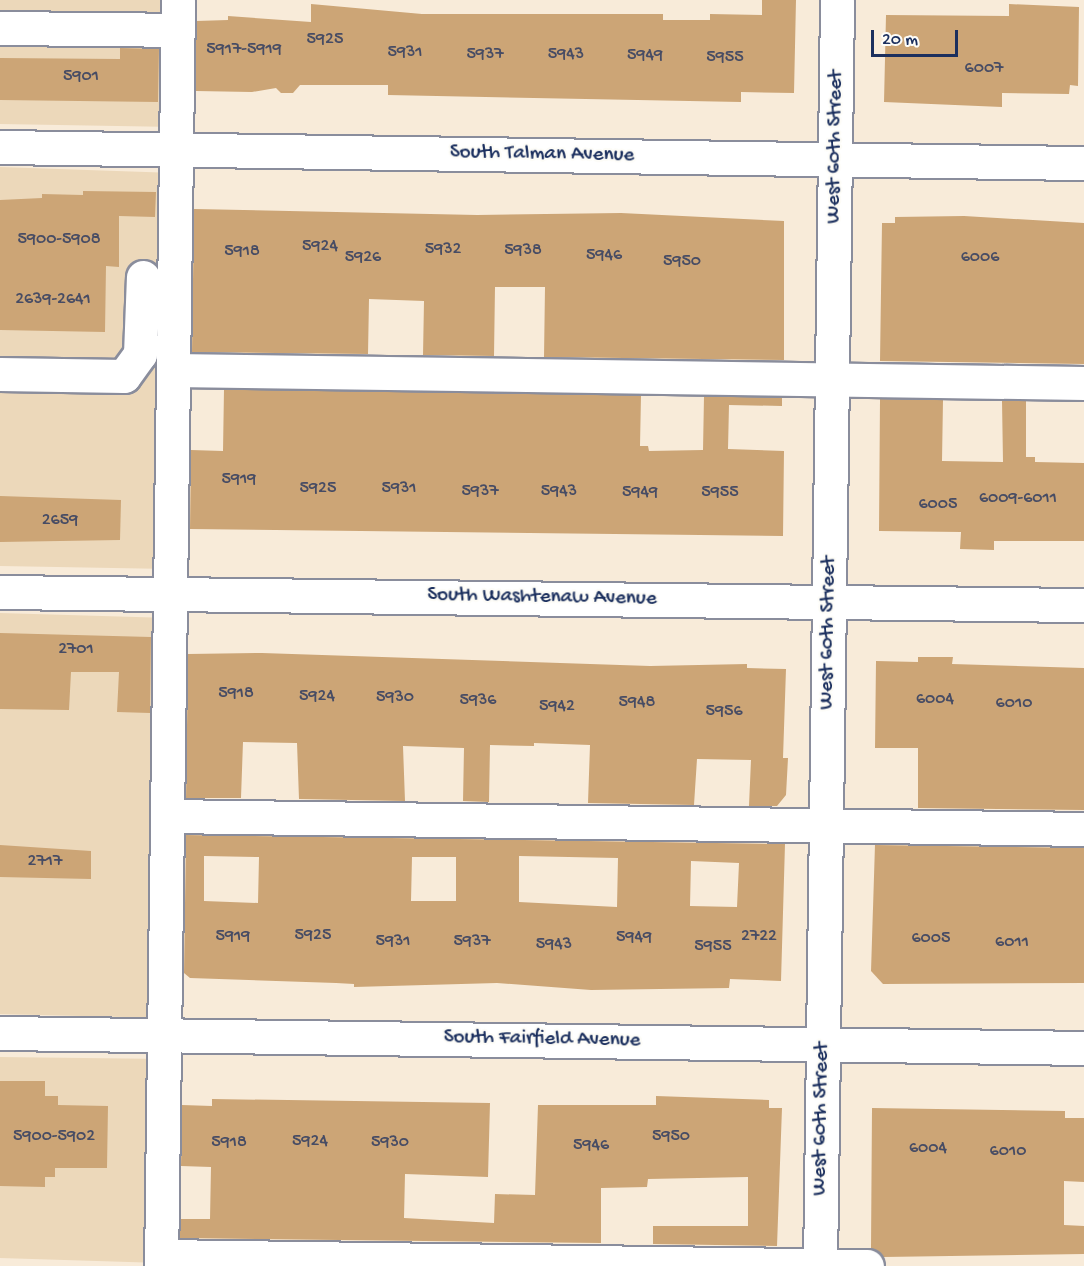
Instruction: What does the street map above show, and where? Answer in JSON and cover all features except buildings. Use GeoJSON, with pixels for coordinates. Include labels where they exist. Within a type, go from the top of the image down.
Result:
{"type":"FeatureCollection","features":[{"type":"Feature","properties":{"kind":"street","name":"West 60th Street"},"geometry":{"type":"LineString","coordinates":[[820,1266],[837,0]]}},
{"type":"Feature","properties":{"kind":"street"},"geometry":{"type":"LineString","coordinates":[[0,28],[177,15],[161,1261],[867,1266]]}},
{"type":"Feature","properties":{"kind":"street","name":"South Talman Avenue"},"geometry":{"type":"LineString","coordinates":[[0,147],[1084,163]]}},
{"type":"Feature","properties":{"kind":"street"},"geometry":{"type":"LineString","coordinates":[[0,374],[124,376],[140,354],[142,277]]}},
{"type":"Feature","properties":{"kind":"street"},"geometry":{"type":"LineString","coordinates":[[140,354],[173,362],[832,379],[1084,383]]}},
{"type":"Feature","properties":{"kind":"street","name":"South Washtenaw Avenue"},"geometry":{"type":"LineString","coordinates":[[0,592],[1084,605]]}},
{"type":"Feature","properties":{"kind":"street"},"geometry":{"type":"LineString","coordinates":[[167,816],[1084,829]]}},
{"type":"Feature","properties":{"kind":"street","name":"South Fairfield Avenue"},"geometry":{"type":"LineString","coordinates":[[0,1032],[1084,1048]]}},
{"type":"Feature","properties":{"kind":"shaded area"},"geometry":{"type":"Polygon","coordinates":[[[0,0],[178,0],[176,127],[0,124],[0,0]]]}},
{"type":"Feature","properties":{"kind":"shaded area"},"geometry":{"type":"Polygon","coordinates":[[[0,167],[175,173],[170,569],[0,566],[0,167]]]}},
{"type":"Feature","properties":{"kind":"shaded area"},"geometry":{"type":"Polygon","coordinates":[[[0,613],[170,618],[164,1018],[0,1014],[0,613]]]}},
{"type":"Feature","properties":{"kind":"shaded area"},"geometry":{"type":"Polygon","coordinates":[[[0,1057],[167,1059],[161,1263],[0,1258],[0,1057]]]}}]}
